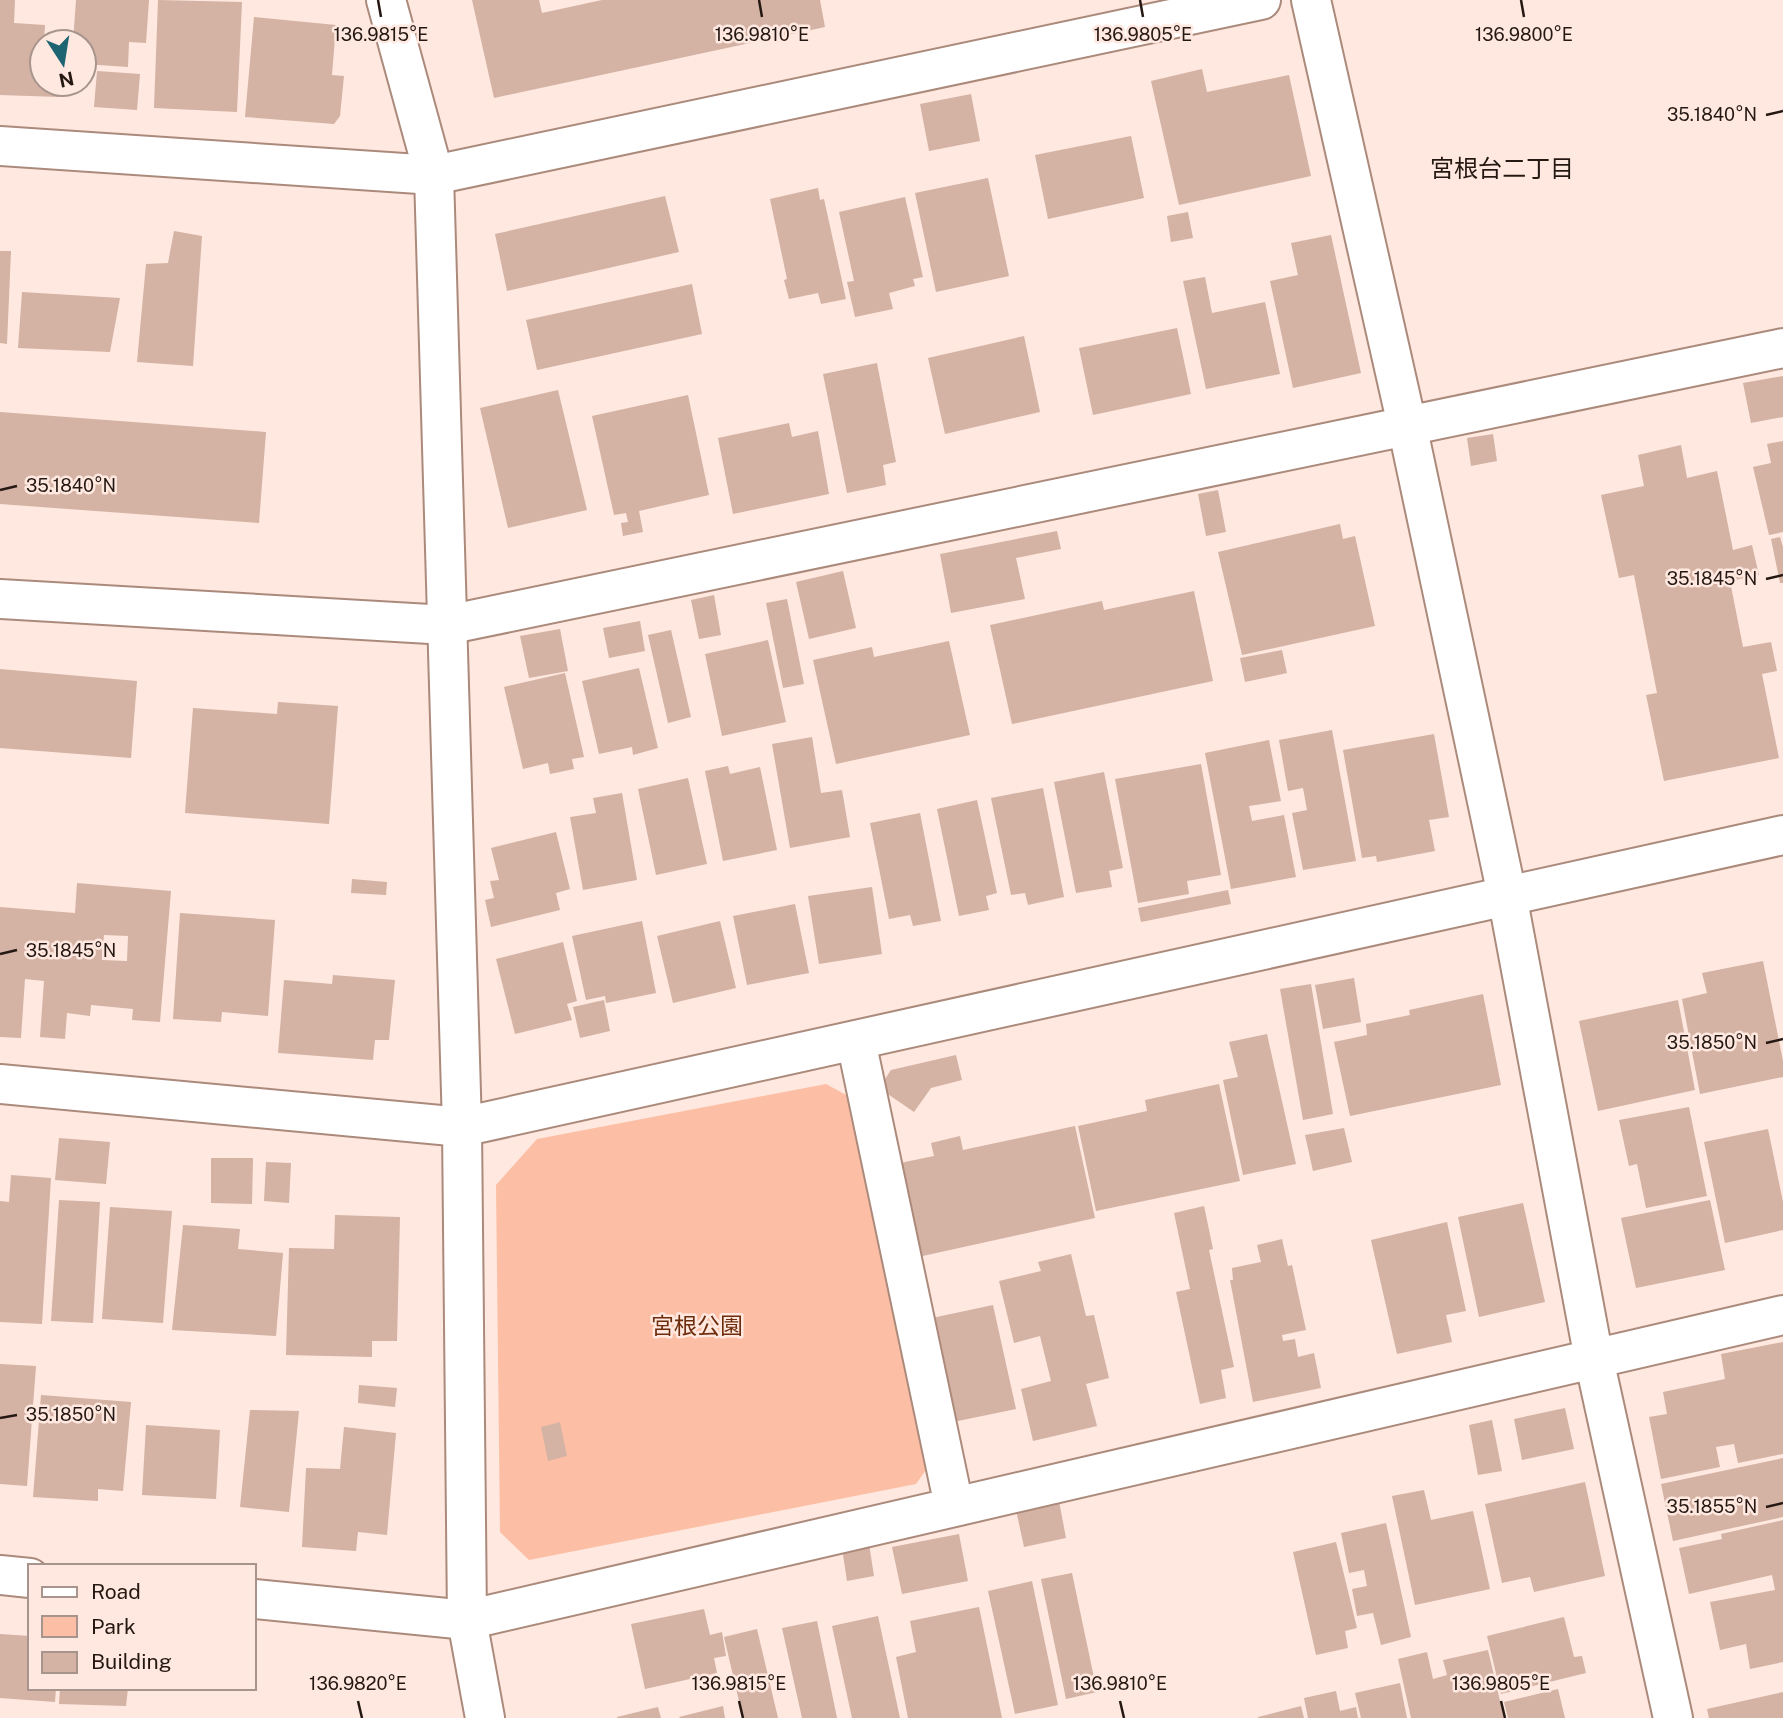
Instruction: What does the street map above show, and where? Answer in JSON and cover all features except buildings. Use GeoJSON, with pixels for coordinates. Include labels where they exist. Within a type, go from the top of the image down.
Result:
{"type":"FeatureCollection","features":[{"type":"Feature","properties":{"kind":"street"},"geometry":{"type":"LineString","coordinates":[[386,0],[434,175],[462,1127],[467,1620],[485,1718]]}},
{"type":"Feature","properties":{"kind":"street"},"geometry":{"type":"LineString","coordinates":[[0,146],[434,175],[1261,0]]}},
{"type":"Feature","properties":{"kind":"street"},"geometry":{"type":"LineString","coordinates":[[1311,0],[1408,425],[1507,895],[1594,1359],[1673,1718]]}},
{"type":"Feature","properties":{"kind":"street"},"geometry":{"type":"LineString","coordinates":[[0,599],[447,625],[1783,348]]}},
{"type":"Feature","properties":{"kind":"street"},"geometry":{"type":"LineString","coordinates":[[0,1084],[462,1127],[1783,835]]}},
{"type":"Feature","properties":{"kind":"street"},"geometry":{"type":"LineString","coordinates":[[856,1041],[954,1506]]}},
{"type":"Feature","properties":{"kind":"street"},"geometry":{"type":"LineString","coordinates":[[256,1599],[467,1620],[1783,1315]]}},
{"type":"Feature","properties":{"kind":"street"},"geometry":{"type":"LineString","coordinates":[[0,1575],[28,1578]]}},
{"type":"Feature","properties":{"kind":"green space","name":"宮根公園"},"geometry":{"type":"Polygon","coordinates":[[[826,1084],[848,1096],[933,1460],[916,1484],[529,1560],[500,1532],[496,1185],[537,1139],[826,1084]]]}},
{"type":"Feature","properties":{"kind":"district","name":"宮根台二丁目"},"geometry":{"type":"Point","coordinates":[1502,168]}}]}
